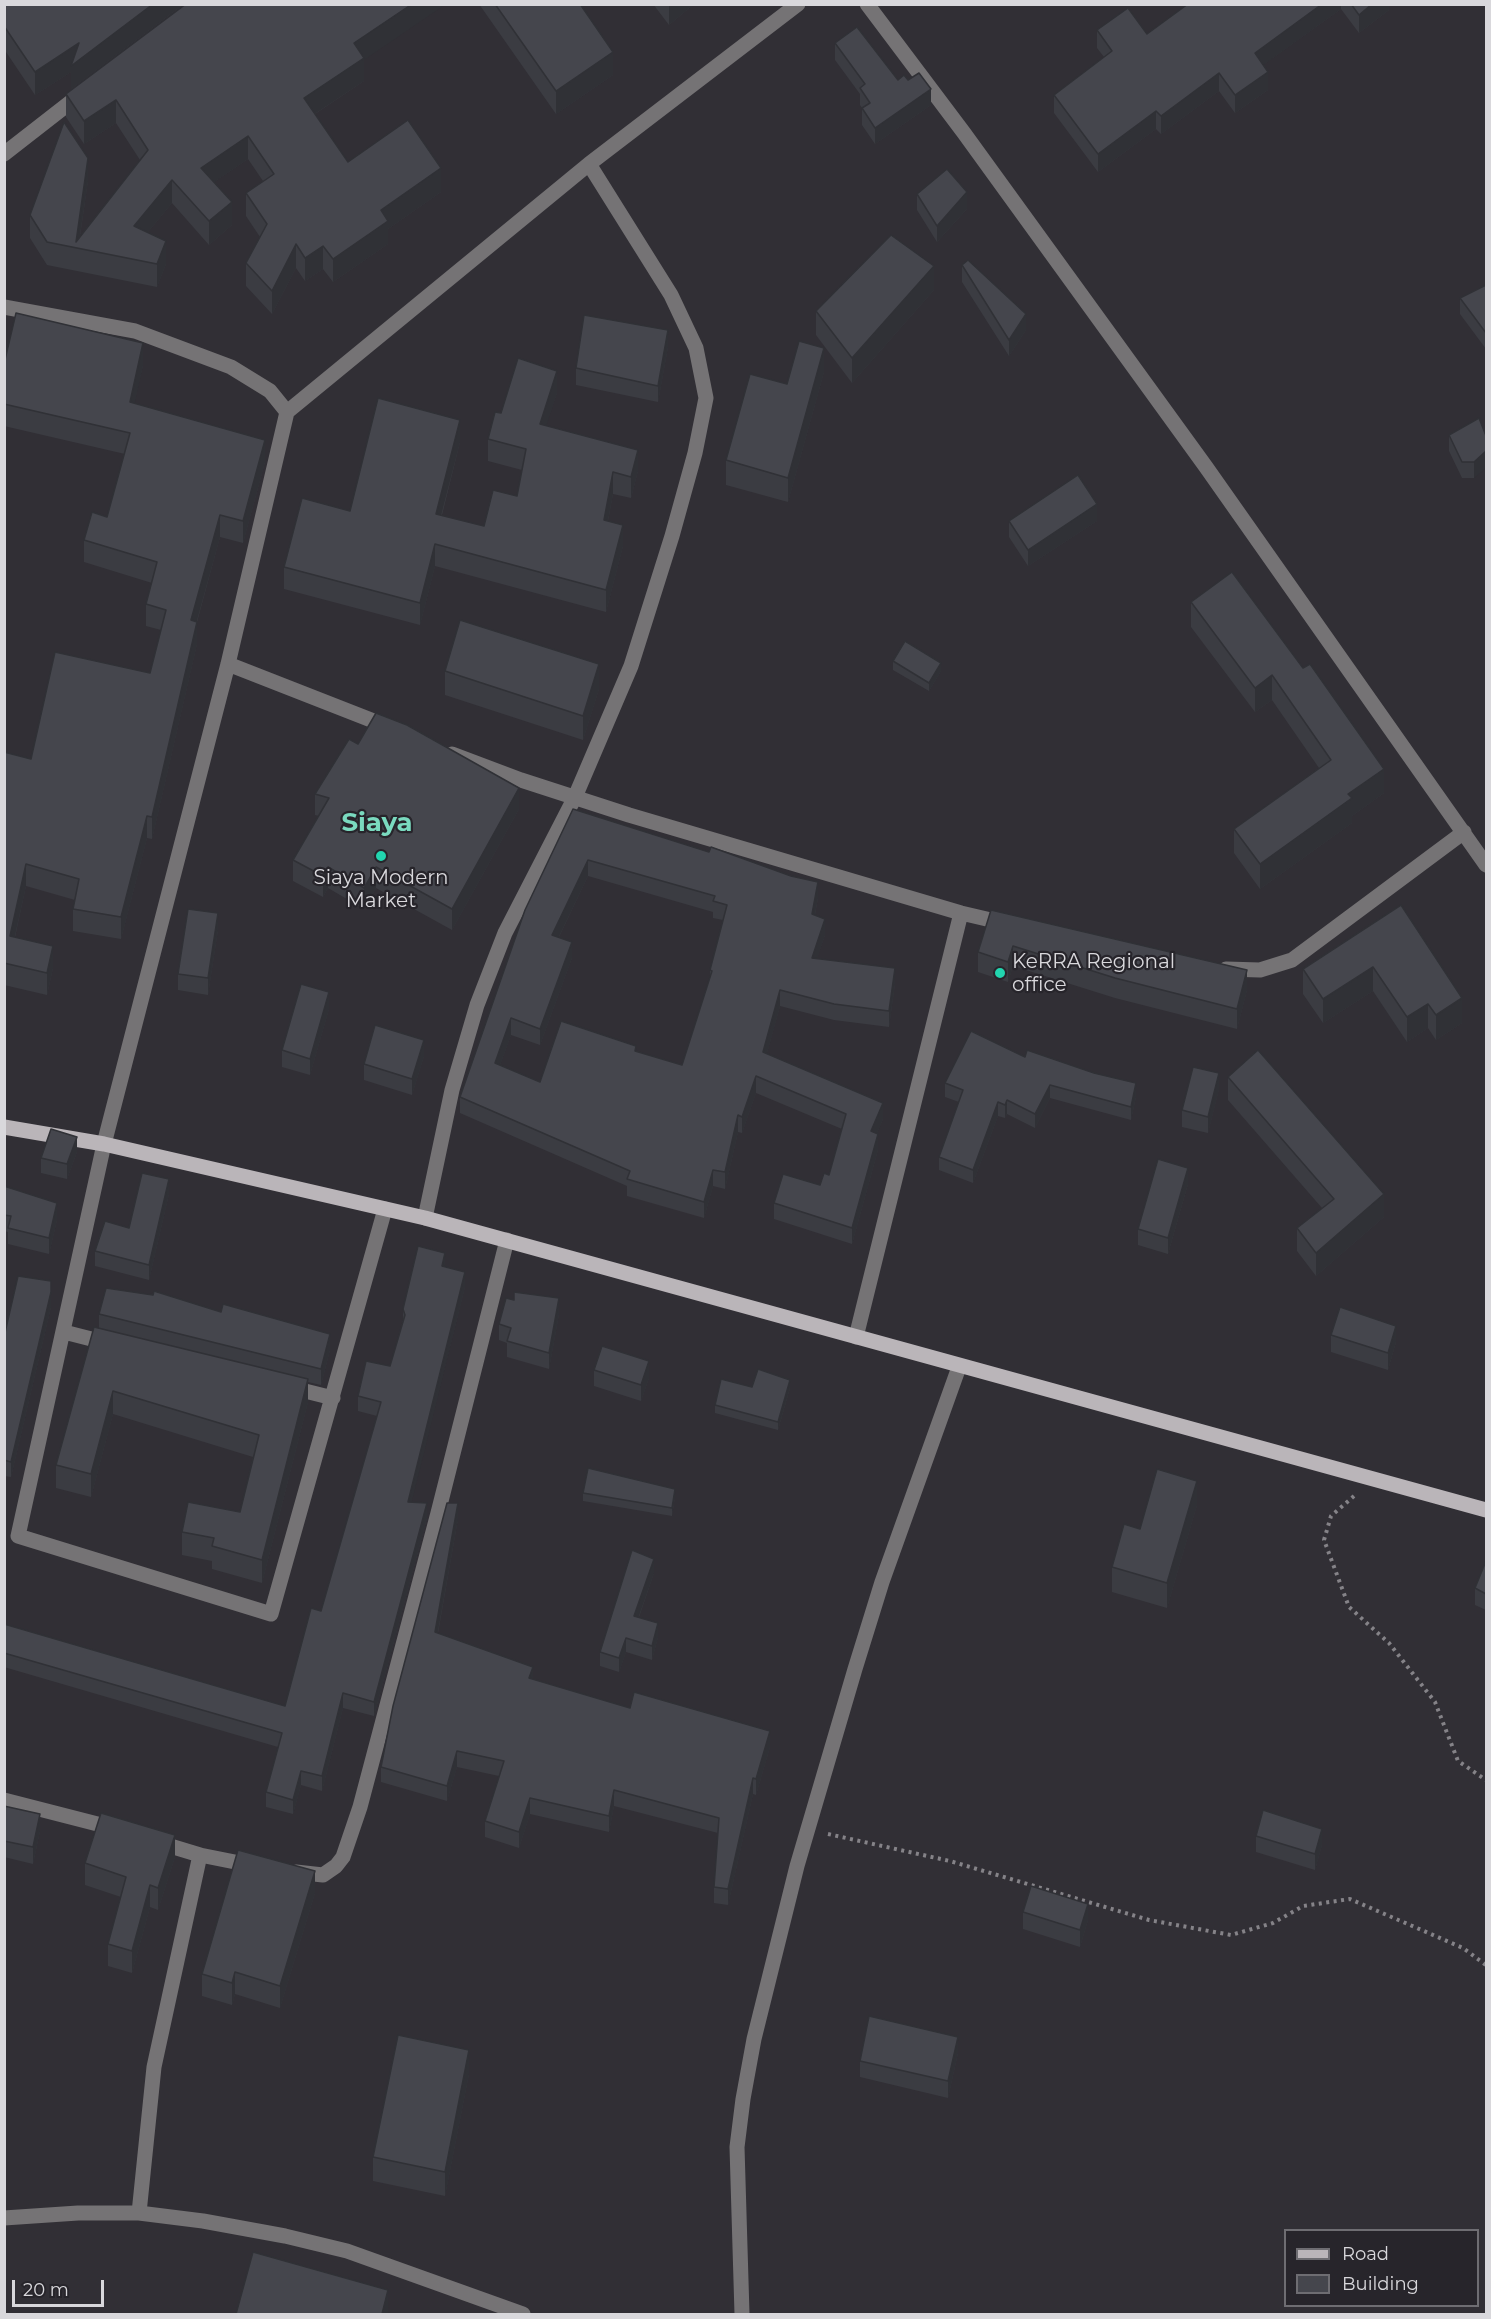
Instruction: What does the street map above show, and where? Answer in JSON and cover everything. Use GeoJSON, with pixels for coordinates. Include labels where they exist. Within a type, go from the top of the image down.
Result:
{"type":"FeatureCollection","features":[{"type":"Feature","properties":{"kind":"main road"},"geometry":{"type":"LineString","coordinates":[[4,1127],[104,1144],[425,1218],[959,1367],[1375,1478],[1486,1510]]}},
{"type":"Feature","properties":{"kind":"street"},"geometry":{"type":"LineString","coordinates":[[385,1209],[271,1614],[18,1536],[104,1144],[228,664],[287,412],[589,164],[798,4]]}},
{"type":"Feature","properties":{"kind":"street"},"geometry":{"type":"LineString","coordinates":[[867,4],[964,133],[1206,467],[1486,865]]}},
{"type":"Feature","properties":{"kind":"street"},"geometry":{"type":"LineString","coordinates":[[4,154],[15,143],[96,83]]}},
{"type":"Feature","properties":{"kind":"street"},"geometry":{"type":"LineString","coordinates":[[425,1218],[452,1090],[477,1005],[505,933],[575,797],[631,666],[675,526],[695,453],[706,398],[696,348],[671,295],[589,164]]}},
{"type":"Feature","properties":{"kind":"street"},"geometry":{"type":"LineString","coordinates":[[4,306],[135,331],[222,363],[270,391],[287,412]]}},
{"type":"Feature","properties":{"kind":"street"},"geometry":{"type":"LineString","coordinates":[[228,664],[404,734]]}},
{"type":"Feature","properties":{"kind":"street"},"geometry":{"type":"LineString","coordinates":[[436,747],[575,797],[961,913],[1028,929]]}},
{"type":"Feature","properties":{"kind":"street"},"geometry":{"type":"LineString","coordinates":[[1212,969],[1260,970],[1292,960],[1464,832]]}},
{"type":"Feature","properties":{"kind":"street"},"geometry":{"type":"LineString","coordinates":[[856,1337],[961,913]]}},
{"type":"Feature","properties":{"kind":"street"},"geometry":{"type":"LineString","coordinates":[[4,1800],[141,1836],[200,1855],[276,1870],[323,1875],[331,1871],[343,1857],[360,1807],[507,1240]]}},
{"type":"Feature","properties":{"kind":"street"},"geometry":{"type":"LineString","coordinates":[[64,1332],[131,1349]]}},
{"type":"Feature","properties":{"kind":"street"},"geometry":{"type":"LineString","coordinates":[[742,2314],[737,2147],[743,2099],[773,1959],[807,1829],[882,1582],[959,1367]]}},
{"type":"Feature","properties":{"kind":"street"},"geometry":{"type":"LineString","coordinates":[[277,1384],[333,1398]]}},
{"type":"Feature","properties":{"kind":"street"},"geometry":{"type":"LineString","coordinates":[[139,2213],[154,2067],[200,1855]]}},
{"type":"Feature","properties":{"kind":"street"},"geometry":{"type":"LineString","coordinates":[[4,2218],[78,2213],[139,2213],[226,2226],[347,2251],[524,2314]]}},
{"type":"Feature","properties":{"kind":"path"},"geometry":{"type":"LineString","coordinates":[[1375,1478],[1331,1516],[1324,1540],[1349,1607],[1389,1643],[1435,1702],[1458,1761],[1486,1780]]}},
{"type":"Feature","properties":{"kind":"path"},"geometry":{"type":"LineString","coordinates":[[807,1829],[950,1861],[1149,1920],[1231,1935],[1273,1923],[1303,1906],[1350,1899],[1463,1948],[1486,1965]]}},
{"type":"Feature","properties":{"kind":"building"},"geometry":{"type":"Polygon","coordinates":[[[4,4],[153,4],[71,66],[79,43],[35,72],[4,26],[4,4]]]}},
{"type":"Feature","properties":{"kind":"building"},"geometry":{"type":"Polygon","coordinates":[[[186,4],[412,4],[354,43],[364,58],[304,98],[348,162],[408,120],[441,168],[381,210],[388,221],[333,259],[323,246],[305,258],[296,244],[272,291],[246,263],[267,224],[246,193],[274,174],[248,136],[201,168],[232,202],[209,221],[172,180],[134,226],[166,241],[157,264],[47,242],[30,215],[64,122],[88,158],[76,242],[148,150],[116,100],[84,121],[66,94],[186,4]]]}},
{"type":"Feature","properties":{"kind":"building"},"geometry":{"type":"Polygon","coordinates":[[[495,4],[580,4],[613,52],[556,91],[495,4]]]}},
{"type":"Feature","properties":{"kind":"building"},"geometry":{"type":"Polygon","coordinates":[[[1188,4],[1322,4],[1255,53],[1268,72],[1235,95],[1219,73],[1161,116],[1156,111],[1098,154],[1054,95],[1112,51],[1097,30],[1128,8],[1147,34],[1188,4]]]}},
{"type":"Feature","properties":{"kind":"building"},"geometry":{"type":"Polygon","coordinates":[[[1351,4],[1372,4],[1359,15],[1351,4]]]}},
{"type":"Feature","properties":{"kind":"building"},"geometry":{"type":"Polygon","coordinates":[[[857,27],[898,80],[904,75],[908,80],[919,73],[931,89],[875,128],[862,108],[870,103],[860,88],[865,84],[835,43],[857,27]]]}},
{"type":"Feature","properties":{"kind":"building"},"geometry":{"type":"Polygon","coordinates":[[[947,169],[967,192],[937,226],[917,194],[947,169]]]}},
{"type":"Feature","properties":{"kind":"building"},"geometry":{"type":"Polygon","coordinates":[[[891,235],[934,266],[852,358],[816,311],[891,235]]]}},
{"type":"Feature","properties":{"kind":"building"},"geometry":{"type":"Polygon","coordinates":[[[968,260],[1026,314],[1009,340],[962,265],[968,260]]]}},
{"type":"Feature","properties":{"kind":"building"},"geometry":{"type":"Polygon","coordinates":[[[1486,285],[1486,333],[1460,298],[1486,285]]]}},
{"type":"Feature","properties":{"kind":"building"},"geometry":{"type":"Polygon","coordinates":[[[16,313],[143,343],[130,402],[265,440],[243,521],[220,515],[191,620],[197,622],[152,817],[147,816],[121,917],[73,909],[79,879],[26,864],[10,936],[53,946],[47,973],[4,963],[4,752],[31,759],[55,652],[150,673],[166,610],[146,604],[157,562],[84,540],[92,512],[107,517],[130,433],[4,404],[4,364],[16,313]]]}},
{"type":"Feature","properties":{"kind":"building"},"geometry":{"type":"Polygon","coordinates":[[[584,315],[668,330],[658,386],[576,368],[584,315]]]}},
{"type":"Feature","properties":{"kind":"building"},"geometry":{"type":"Polygon","coordinates":[[[799,341],[824,348],[788,478],[726,460],[750,374],[787,384],[799,341]]]}},
{"type":"Feature","properties":{"kind":"building"},"geometry":{"type":"Polygon","coordinates":[[[518,358],[557,371],[540,424],[638,450],[631,477],[613,472],[604,520],[623,525],[606,590],[435,544],[420,603],[284,567],[302,498],[350,511],[378,398],[460,420],[436,514],[484,526],[493,490],[517,496],[526,449],[488,439],[495,412],[501,413],[518,358]]]}},
{"type":"Feature","properties":{"kind":"building"},"geometry":{"type":"Polygon","coordinates":[[[1479,418],[1486,436],[1486,451],[1474,462],[1462,462],[1449,435],[1479,418]]]}},
{"type":"Feature","properties":{"kind":"building"},"geometry":{"type":"Polygon","coordinates":[[[1078,475],[1097,504],[1028,550],[1009,521],[1078,475]]]}},
{"type":"Feature","properties":{"kind":"building"},"geometry":{"type":"Polygon","coordinates":[[[1232,572],[1303,668],[1310,664],[1384,769],[1348,794],[1352,798],[1260,864],[1234,829],[1331,760],[1272,675],[1255,688],[1191,602],[1232,572]]]}},
{"type":"Feature","properties":{"kind":"building"},"geometry":{"type":"Polygon","coordinates":[[[460,620],[599,664],[583,716],[445,671],[460,620]]]}},
{"type":"Feature","properties":{"kind":"building"},"geometry":{"type":"Polygon","coordinates":[[[905,641],[941,663],[929,683],[893,661],[905,641]]]}},
{"type":"Feature","properties":{"kind":"building"},"geometry":{"type":"Polygon","coordinates":[[[376,713],[407,725],[519,788],[452,909],[376,867],[364,888],[328,867],[323,876],[293,860],[329,798],[315,794],[349,739],[358,744],[376,713]]]}},
{"type":"Feature","properties":{"kind":"building"},"geometry":{"type":"Polygon","coordinates":[[[573,809],[709,852],[711,847],[791,876],[818,882],[812,914],[825,919],[812,958],[895,968],[889,1011],[834,1004],[780,990],[763,1052],[883,1103],[871,1131],[878,1134],[852,1228],[774,1203],[783,1174],[820,1185],[824,1173],[829,1175],[846,1114],[756,1076],[742,1117],[738,1115],[725,1172],[713,1170],[704,1202],[627,1179],[630,1171],[460,1097],[525,910],[573,809]],[[588,860],[552,935],[572,942],[540,1029],[511,1018],[495,1063],[540,1082],[561,1021],[636,1046],[635,1051],[682,1065],[712,971],[710,970],[727,905],[713,901],[715,896],[588,860]]]}},
{"type":"Feature","properties":{"kind":"building"},"geometry":{"type":"Polygon","coordinates":[[[1401,905],[1462,998],[1436,1015],[1428,1004],[1407,1017],[1373,967],[1323,999],[1303,969],[1401,905]]]}},
{"type":"Feature","properties":{"kind":"building"},"geometry":{"type":"Polygon","coordinates":[[[188,909],[218,913],[208,978],[178,974],[188,909]]]}},
{"type":"Feature","properties":{"kind":"building"},"geometry":{"type":"Polygon","coordinates":[[[991,910],[1247,970],[1237,1009],[1115,978],[1013,946],[1008,962],[978,952],[991,910]]]}},
{"type":"Feature","properties":{"kind":"building"},"geometry":{"type":"Polygon","coordinates":[[[301,984],[329,992],[310,1059],[282,1050],[301,984]]]}},
{"type":"Feature","properties":{"kind":"building"},"geometry":{"type":"Polygon","coordinates":[[[375,1025],[424,1040],[412,1079],[364,1064],[375,1025]]]}},
{"type":"Feature","properties":{"kind":"building"},"geometry":{"type":"Polygon","coordinates":[[[971,1031],[1025,1057],[1027,1050],[1094,1073],[1136,1083],[1131,1107],[1050,1085],[1035,1114],[1007,1100],[1005,1105],[998,1102],[973,1170],[939,1157],[963,1090],[945,1083],[971,1031]]]}},
{"type":"Feature","properties":{"kind":"building"},"geometry":{"type":"Polygon","coordinates":[[[1258,1050],[1384,1194],[1316,1253],[1297,1228],[1334,1199],[1228,1077],[1258,1050]]]}},
{"type":"Feature","properties":{"kind":"building"},"geometry":{"type":"Polygon","coordinates":[[[1193,1067],[1219,1073],[1208,1117],[1182,1110],[1193,1067]]]}},
{"type":"Feature","properties":{"kind":"building"},"geometry":{"type":"Polygon","coordinates":[[[51,1129],[77,1137],[67,1164],[41,1158],[51,1129]]]}},
{"type":"Feature","properties":{"kind":"building"},"geometry":{"type":"Polygon","coordinates":[[[1158,1159],[1188,1168],[1168,1238],[1138,1229],[1158,1159]]]}},
{"type":"Feature","properties":{"kind":"building"},"geometry":{"type":"Polygon","coordinates":[[[142,1173],[169,1179],[149,1265],[95,1251],[105,1221],[129,1228],[142,1173]]]}},
{"type":"Feature","properties":{"kind":"building"},"geometry":{"type":"Polygon","coordinates":[[[4,1186],[57,1203],[49,1238],[8,1228],[11,1216],[4,1215],[4,1186]]]}},
{"type":"Feature","properties":{"kind":"building"},"geometry":{"type":"Polygon","coordinates":[[[418,1246],[445,1253],[442,1266],[465,1272],[408,1502],[427,1503],[374,1702],[343,1693],[322,1776],[301,1771],[293,1800],[266,1792],[282,1733],[4,1653],[4,1624],[285,1706],[311,1608],[321,1611],[381,1402],[358,1396],[366,1361],[390,1366],[405,1315],[403,1309],[418,1246]]]}},
{"type":"Feature","properties":{"kind":"building"},"geometry":{"type":"Polygon","coordinates":[[[18,1276],[51,1281],[51,1292],[11,1462],[4,1460],[4,1337],[18,1276]]]}},
{"type":"Feature","properties":{"kind":"building"},"geometry":{"type":"Polygon","coordinates":[[[106,1288],[153,1295],[154,1291],[221,1312],[223,1304],[330,1334],[321,1369],[99,1314],[106,1288]]]}},
{"type":"Feature","properties":{"kind":"building"},"geometry":{"type":"Polygon","coordinates":[[[514,1292],[559,1298],[549,1353],[507,1341],[511,1328],[499,1324],[506,1298],[514,1300],[514,1292]]]}},
{"type":"Feature","properties":{"kind":"building"},"geometry":{"type":"Polygon","coordinates":[[[1340,1307],[1396,1326],[1388,1353],[1331,1335],[1340,1307]]]}},
{"type":"Feature","properties":{"kind":"building"},"geometry":{"type":"Polygon","coordinates":[[[94,1327],[308,1379],[262,1560],[212,1546],[214,1538],[182,1532],[188,1502],[240,1512],[259,1435],[113,1391],[91,1474],[56,1465],[94,1327]]]}},
{"type":"Feature","properties":{"kind":"building"},"geometry":{"type":"Polygon","coordinates":[[[602,1346],[649,1361],[641,1385],[594,1370],[602,1346]]]}},
{"type":"Feature","properties":{"kind":"building"},"geometry":{"type":"Polygon","coordinates":[[[758,1369],[790,1380],[778,1422],[715,1405],[721,1379],[752,1387],[758,1369]]]}},
{"type":"Feature","properties":{"kind":"building"},"geometry":{"type":"Polygon","coordinates":[[[588,1468],[675,1489],[672,1508],[583,1493],[588,1468]]]}},
{"type":"Feature","properties":{"kind":"building"},"geometry":{"type":"Polygon","coordinates":[[[1157,1469],[1197,1481],[1167,1583],[1112,1567],[1124,1524],[1140,1529],[1157,1469]]]}},
{"type":"Feature","properties":{"kind":"building"},"geometry":{"type":"Polygon","coordinates":[[[447,1503],[458,1503],[435,1632],[533,1667],[529,1678],[630,1708],[634,1692],[770,1731],[756,1779],[753,1778],[728,1889],[714,1887],[719,1818],[614,1790],[609,1816],[530,1798],[519,1832],[485,1821],[504,1761],[457,1751],[447,1786],[381,1767],[393,1706],[447,1503]]]}},
{"type":"Feature","properties":{"kind":"building"},"geometry":{"type":"Polygon","coordinates":[[[632,1550],[654,1559],[634,1616],[658,1623],[652,1646],[626,1638],[619,1658],[600,1652],[632,1550]]]}},
{"type":"Feature","properties":{"kind":"building"},"geometry":{"type":"Polygon","coordinates":[[[1486,1561],[1486,1594],[1475,1588],[1486,1561]]]}},
{"type":"Feature","properties":{"kind":"building"},"geometry":{"type":"Polygon","coordinates":[[[4,1806],[40,1814],[33,1847],[4,1841],[4,1806]]]}},
{"type":"Feature","properties":{"kind":"building"},"geometry":{"type":"Polygon","coordinates":[[[1263,1810],[1322,1829],[1315,1854],[1256,1836],[1263,1810]]]}},
{"type":"Feature","properties":{"kind":"building"},"geometry":{"type":"Polygon","coordinates":[[[101,1813],[175,1835],[158,1888],[150,1885],[132,1951],[108,1944],[126,1877],[85,1863],[101,1813]]]}},
{"type":"Feature","properties":{"kind":"building"},"geometry":{"type":"Polygon","coordinates":[[[238,1850],[315,1871],[280,1986],[235,1972],[232,1983],[202,1974],[238,1850]]]}},
{"type":"Feature","properties":{"kind":"building"},"geometry":{"type":"Polygon","coordinates":[[[1031,1886],[1088,1904],[1080,1930],[1023,1912],[1031,1886]]]}},
{"type":"Feature","properties":{"kind":"building"},"geometry":{"type":"Polygon","coordinates":[[[869,2016],[958,2037],[948,2081],[860,2061],[869,2016]]]}},
{"type":"Feature","properties":{"kind":"building"},"geometry":{"type":"Polygon","coordinates":[[[398,2035],[469,2050],[445,2172],[373,2157],[398,2035]]]}},
{"type":"Feature","properties":{"kind":"building"},"geometry":{"type":"Polygon","coordinates":[[[253,2252],[388,2290],[382,2314],[236,2314],[253,2252]]]}},
{"type":"Feature","properties":{"kind":"place","name":"Siaya Modern Market"},"geometry":{"type":"Point","coordinates":[381,856]}},
{"type":"Feature","properties":{"kind":"place","name":"KeRRA Regional office"},"geometry":{"type":"Point","coordinates":[1000,973]}},
{"type":"Feature","properties":{"kind":"district","name":"Siaya"},"geometry":{"type":"Point","coordinates":[377,823]}}]}
